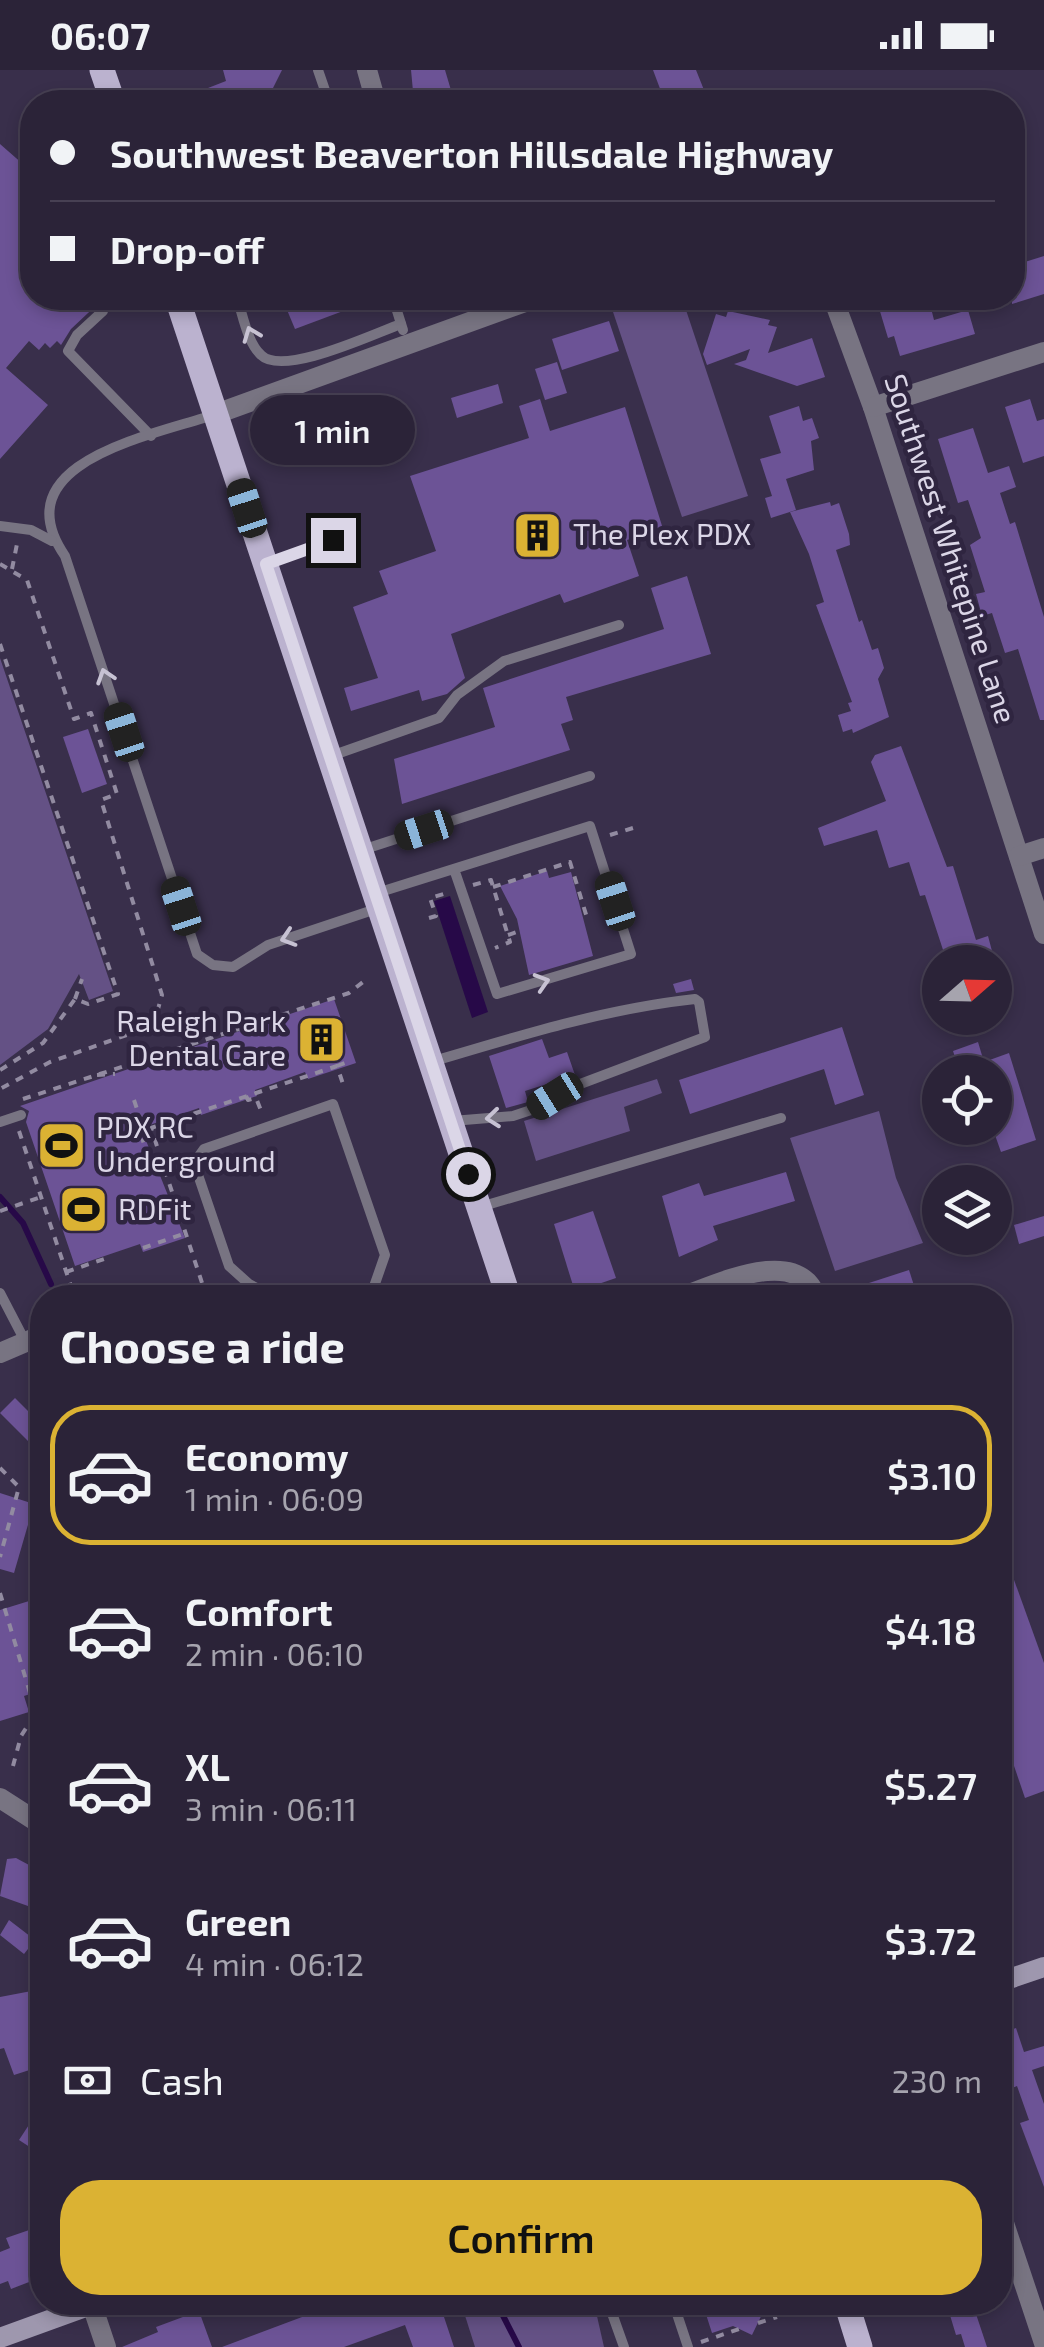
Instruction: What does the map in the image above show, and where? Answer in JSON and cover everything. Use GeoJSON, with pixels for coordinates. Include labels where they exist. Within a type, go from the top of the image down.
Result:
{"type":"FeatureCollection","features":[{"type":"Feature","properties":{"kind":"main road"},"geometry":{"type":"LineString","coordinates":[[181,310],[505,1285]]}},
{"type":"Feature","properties":{"kind":"main road"},"geometry":{"type":"LineString","coordinates":[[850,2315],[860,2347]]}},
{"type":"Feature","properties":{"kind":"street"},"geometry":{"type":"LineString","coordinates":[[216,414],[405,334],[492,310]]}},
{"type":"Feature","properties":{"kind":"street","name":"Southwest Whitepine Lane"},"geometry":{"type":"LineString","coordinates":[[837,310],[873,407],[1044,934]]}},
{"type":"Feature","properties":{"kind":"street"},"geometry":{"type":"LineString","coordinates":[[873,407],[1044,352]]}},
{"type":"Feature","properties":{"kind":"street"},"geometry":{"type":"LineString","coordinates":[[1019,856],[1044,848]]}},
{"type":"Feature","properties":{"kind":"street"},"geometry":{"type":"LineString","coordinates":[[723,1285],[778,1269],[803,1278],[808,1285]]}},
{"type":"Feature","properties":{"kind":"street"},"geometry":{"type":"LineString","coordinates":[[0,1353],[30,1340]]}},
{"type":"Feature","properties":{"kind":"street"},"geometry":{"type":"LineString","coordinates":[[0,1798],[30,1817]]}},
{"type":"Feature","properties":{"kind":"street"},"geometry":{"type":"LineString","coordinates":[[1012,1978],[1044,1967]]}},
{"type":"Feature","properties":{"kind":"street"},"geometry":{"type":"LineString","coordinates":[[1012,2247],[1044,2342]]}},
{"type":"Feature","properties":{"kind":"street"},"geometry":{"type":"LineString","coordinates":[[0,2338],[64,2315]]}},
{"type":"Feature","properties":{"kind":"street"},"geometry":{"type":"LineString","coordinates":[[98,2315],[106,2347]]}},
{"type":"Feature","properties":{"kind":"lane"},"geometry":{"type":"LineString","coordinates":[[102,310],[68,351],[151,436]]}},
{"type":"Feature","properties":{"kind":"lane"},"geometry":{"type":"LineString","coordinates":[[241,310],[257,352],[274,364],[405,334],[397,310]]}},
{"type":"Feature","properties":{"kind":"lane"},"geometry":{"type":"LineString","coordinates":[[53,542],[46,512],[58,476],[82,460],[216,414]]}},
{"type":"Feature","properties":{"kind":"lane"},"geometry":{"type":"LineString","coordinates":[[0,526],[21,529],[53,542],[65,556],[197,954],[213,964],[233,968],[268,945],[454,869],[590,826],[631,954],[497,994],[454,869]]}},
{"type":"Feature","properties":{"kind":"lane"},"geometry":{"type":"LineString","coordinates":[[266,564],[333,540]]}},
{"type":"Feature","properties":{"kind":"lane"},"geometry":{"type":"LineString","coordinates":[[330,756],[440,718],[457,695],[504,661],[619,625]]}},
{"type":"Feature","properties":{"kind":"lane"},"geometry":{"type":"LineString","coordinates":[[361,850],[590,776]]}},
{"type":"Feature","properties":{"kind":"lane"},"geometry":{"type":"LineString","coordinates":[[431,1062],[550,1026],[650,1003],[695,999],[699,1002],[705,1036],[567,1089],[534,1109],[451,1121]]}},
{"type":"Feature","properties":{"kind":"lane"},"geometry":{"type":"LineString","coordinates":[[249,1284],[229,1266],[194,1163],[204,1149],[334,1104],[386,1255],[375,1285]]}},
{"type":"Feature","properties":{"kind":"lane"},"geometry":{"type":"LineString","coordinates":[[479,1208],[781,1118]]}},
{"type":"Feature","properties":{"kind":"lane"},"geometry":{"type":"LineString","coordinates":[[0,1122],[17,1120]]}},
{"type":"Feature","properties":{"kind":"lane"},"geometry":{"type":"LineString","coordinates":[[0,1292],[30,1333]]}},
{"type":"Feature","properties":{"kind":"lane"},"geometry":{"type":"LineString","coordinates":[[613,2315],[624,2347]]}},
{"type":"Feature","properties":{"kind":"lane"},"geometry":{"type":"LineString","coordinates":[[677,2315],[688,2347]]}},
{"type":"Feature","properties":{"kind":"path"},"geometry":{"type":"LineString","coordinates":[[12,569],[21,529]]}},
{"type":"Feature","properties":{"kind":"path"},"geometry":{"type":"LineString","coordinates":[[0,564],[26,580],[74,718],[91,713],[118,794],[102,800],[162,995],[156,1016],[138,1031],[50,1062],[0,1090]]}},
{"type":"Feature","properties":{"kind":"path"},"geometry":{"type":"LineString","coordinates":[[0,644],[118,994],[88,1004],[75,999]]}},
{"type":"Feature","properties":{"kind":"path"},"geometry":{"type":"LineString","coordinates":[[610,835],[634,828]]}},
{"type":"Feature","properties":{"kind":"path"},"geometry":{"type":"LineString","coordinates":[[568,854],[588,921]]}},
{"type":"Feature","properties":{"kind":"path"},"geometry":{"type":"LineString","coordinates":[[493,887],[570,862]]}},
{"type":"Feature","properties":{"kind":"path"},"geometry":{"type":"LineString","coordinates":[[473,885],[491,880],[510,942],[494,948],[498,959]]}},
{"type":"Feature","properties":{"kind":"path"},"geometry":{"type":"LineString","coordinates":[[430,918],[436,916],[430,898],[447,893]]}},
{"type":"Feature","properties":{"kind":"path"},"geometry":{"type":"LineString","coordinates":[[508,934],[520,931]]}},
{"type":"Feature","properties":{"kind":"path"},"geometry":{"type":"LineString","coordinates":[[70,1285],[38,1198],[15,1103],[349,994],[368,978]]}},
{"type":"Feature","properties":{"kind":"path"},"geometry":{"type":"LineString","coordinates":[[0,1070],[43,1043],[75,999],[82,980]]}},
{"type":"Feature","properties":{"kind":"path"},"geometry":{"type":"LineString","coordinates":[[134,1100],[144,1130],[350,1061]]}},
{"type":"Feature","properties":{"kind":"path"},"geometry":{"type":"LineString","coordinates":[[337,1066],[344,1088]]}},
{"type":"Feature","properties":{"kind":"path"},"geometry":{"type":"LineString","coordinates":[[92,1075],[114,1074]]}},
{"type":"Feature","properties":{"kind":"path"},"geometry":{"type":"LineString","coordinates":[[244,1095],[248,1100],[256,1098],[266,1127]]}},
{"type":"Feature","properties":{"kind":"path"},"geometry":{"type":"LineString","coordinates":[[151,1128],[203,1285]]}},
{"type":"Feature","properties":{"kind":"path"},"geometry":{"type":"LineString","coordinates":[[142,1141],[154,1137]]}},
{"type":"Feature","properties":{"kind":"path"},"geometry":{"type":"LineString","coordinates":[[162,1189],[170,1186]]}},
{"type":"Feature","properties":{"kind":"path"},"geometry":{"type":"LineString","coordinates":[[0,1211],[38,1198]]}},
{"type":"Feature","properties":{"kind":"path"},"geometry":{"type":"LineString","coordinates":[[174,1227],[182,1224]]}},
{"type":"Feature","properties":{"kind":"path"},"geometry":{"type":"LineString","coordinates":[[143,1248],[186,1233]]}},
{"type":"Feature","properties":{"kind":"path"},"geometry":{"type":"LineString","coordinates":[[66,1272],[104,1259]]}},
{"type":"Feature","properties":{"kind":"path"},"geometry":{"type":"LineString","coordinates":[[0,1468],[20,1488],[0,1556]]}},
{"type":"Feature","properties":{"kind":"path"},"geometry":{"type":"LineString","coordinates":[[0,1594],[30,1693]]}},
{"type":"Feature","properties":{"kind":"path"},"geometry":{"type":"LineString","coordinates":[[14,1766],[19,1759],[21,1736],[30,1722]]}},
{"type":"Feature","properties":{"kind":"path"},"geometry":{"type":"LineString","coordinates":[[758,2323],[777,2317]]}},
{"type":"Feature","properties":{"kind":"path"},"geometry":{"type":"LineString","coordinates":[[688,2347],[739,2329]]}},
{"type":"Feature","properties":{"kind":"shaded area"},"geometry":{"type":"Polygon","coordinates":[[[612,310],[686,310],[748,496],[682,517],[612,310]]]}},
{"type":"Feature","properties":{"kind":"shaded area"},"geometry":{"type":"Polygon","coordinates":[[[0,658],[113,991],[89,1000],[79,974],[48,1029],[0,1065],[0,658]]]}},
{"type":"Feature","properties":{"kind":"shaded area"},"geometry":{"type":"Polygon","coordinates":[[[450,896],[488,1012],[472,1018],[434,901],[450,896]]]}},
{"type":"Feature","properties":{"kind":"shaded area"},"geometry":{"type":"Polygon","coordinates":[[[657,1079],[662,1093],[624,1107],[630,1131],[536,1161],[524,1121],[657,1079]]]}},
{"type":"Feature","properties":{"kind":"shaded area"},"geometry":{"type":"Polygon","coordinates":[[[879,1111],[896,1178],[922,1243],[835,1271],[790,1138],[879,1111]]]}},
{"type":"Feature","properties":{"kind":"shaded area"},"geometry":{"type":"Polygon","coordinates":[[[465,2315],[597,2315],[604,2347],[475,2347],[465,2315]]]}},
{"type":"Feature","properties":{"kind":"building"},"geometry":{"type":"Polygon","coordinates":[[[223,70],[282,70],[272,90],[203,90],[226,81],[223,70]]]}},
{"type":"Feature","properties":{"kind":"building"},"geometry":{"type":"Polygon","coordinates":[[[411,70],[445,70],[451,90],[413,90],[411,70]]]}},
{"type":"Feature","properties":{"kind":"building"},"geometry":{"type":"Polygon","coordinates":[[[653,70],[696,70],[704,90],[660,90],[653,70]]]}},
{"type":"Feature","properties":{"kind":"building"},"geometry":{"type":"Polygon","coordinates":[[[0,144],[20,162],[20,310],[91,310],[61,345],[57,341],[50,348],[45,343],[39,350],[29,341],[6,368],[48,405],[0,459],[0,144]]]}},
{"type":"Feature","properties":{"kind":"building"},"geometry":{"type":"Polygon","coordinates":[[[1044,256],[1044,294],[1025,300],[1025,262],[1044,256]]]}},
{"type":"Feature","properties":{"kind":"building"},"geometry":{"type":"Polygon","coordinates":[[[287,310],[346,310],[295,329],[287,310]]]}},
{"type":"Feature","properties":{"kind":"building"},"geometry":{"type":"Polygon","coordinates":[[[880,310],[932,310],[934,320],[968,310],[975,334],[900,356],[894,336],[888,338],[880,310]]]}},
{"type":"Feature","properties":{"kind":"building"},"geometry":{"type":"Polygon","coordinates":[[[728,311],[770,320],[768,325],[777,327],[768,353],[812,338],[825,377],[797,386],[734,364],[746,360],[750,349],[707,365],[703,354],[716,314],[726,317],[728,311]]]}},
{"type":"Feature","properties":{"kind":"building"},"geometry":{"type":"Polygon","coordinates":[[[609,321],[619,351],[562,370],[552,339],[609,321]]]}},
{"type":"Feature","properties":{"kind":"building"},"geometry":{"type":"Polygon","coordinates":[[[557,362],[567,393],[545,400],[535,369],[557,362]]]}},
{"type":"Feature","properties":{"kind":"building"},"geometry":{"type":"Polygon","coordinates":[[[498,384],[503,403],[457,418],[451,398],[498,384]]]}},
{"type":"Feature","properties":{"kind":"building","name":"The Plex PDX"},"geometry":{"type":"Polygon","coordinates":[[[540,399],[550,431],[625,407],[663,529],[627,540],[639,576],[564,603],[560,594],[451,634],[465,678],[447,694],[422,701],[419,690],[351,711],[344,688],[378,678],[353,607],[388,594],[379,571],[436,551],[410,476],[529,438],[519,406],[540,399]]]}},
{"type":"Feature","properties":{"kind":"building"},"geometry":{"type":"Polygon","coordinates":[[[1030,399],[1037,421],[1044,419],[1044,456],[1023,463],[1005,407],[1030,399]]]}},
{"type":"Feature","properties":{"kind":"building"},"geometry":{"type":"Polygon","coordinates":[[[799,406],[803,421],[812,418],[819,438],[811,441],[814,470],[786,479],[796,510],[771,518],[765,498],[772,496],[760,459],[781,453],[769,416],[799,406]]]}},
{"type":"Feature","properties":{"kind":"building"},"geometry":{"type":"Polygon","coordinates":[[[973,428],[988,473],[1009,466],[1016,487],[1000,493],[1010,524],[1015,522],[1044,617],[1044,720],[1040,720],[1018,649],[1005,653],[992,613],[982,616],[976,594],[985,592],[970,545],[981,538],[968,500],[958,503],[938,439],[973,428]]]}},
{"type":"Feature","properties":{"kind":"building"},"geometry":{"type":"Polygon","coordinates":[[[830,502],[831,506],[839,503],[849,534],[850,545],[836,550],[859,622],[862,620],[872,650],[878,648],[884,668],[878,679],[889,717],[853,733],[852,729],[843,732],[838,715],[851,711],[848,703],[852,702],[816,605],[824,602],[809,554],[790,512],[830,502]]]}},
{"type":"Feature","properties":{"kind":"building"},"geometry":{"type":"Polygon","coordinates":[[[687,576],[711,654],[566,697],[573,720],[561,724],[570,750],[402,804],[394,759],[495,727],[483,688],[664,629],[651,588],[687,576]]]}},
{"type":"Feature","properties":{"kind":"building"},"geometry":{"type":"Polygon","coordinates":[[[88,729],[107,784],[82,793],[63,737],[88,729]]]}},
{"type":"Feature","properties":{"kind":"building"},"geometry":{"type":"Polygon","coordinates":[[[901,746],[947,867],[953,866],[976,940],[988,936],[990,945],[941,945],[909,862],[889,868],[877,830],[824,846],[818,828],[886,801],[871,762],[875,755],[901,746]]]}},
{"type":"Feature","properties":{"kind":"building"},"geometry":{"type":"Polygon","coordinates":[[[547,871],[549,878],[571,872],[593,956],[529,975],[517,919],[500,886],[547,871]]]}},
{"type":"Feature","properties":{"kind":"building"},"geometry":{"type":"Polygon","coordinates":[[[691,979],[694,990],[676,993],[673,984],[691,979]]]}},
{"type":"Feature","properties":{"kind":"building"},"geometry":{"type":"Polygon","coordinates":[[[334,999],[356,1063],[308,1079],[305,1072],[255,1090],[257,1096],[201,1115],[199,1108],[141,1128],[185,1238],[143,1252],[140,1244],[75,1266],[26,1122],[29,1111],[20,1106],[334,999]]]}},
{"type":"Feature","properties":{"kind":"building"},"geometry":{"type":"Polygon","coordinates":[[[842,1027],[864,1095],[835,1105],[824,1069],[690,1114],[679,1080],[842,1027]]]}},
{"type":"Feature","properties":{"kind":"building"},"geometry":{"type":"Polygon","coordinates":[[[542,1039],[549,1058],[567,1052],[575,1075],[525,1091],[528,1102],[506,1108],[489,1056],[542,1039]]]}},
{"type":"Feature","properties":{"kind":"building"},"geometry":{"type":"Polygon","coordinates":[[[978,1042],[982,1055],[954,1055],[953,1051],[978,1042]]]}},
{"type":"Feature","properties":{"kind":"building"},"geometry":{"type":"Polygon","coordinates":[[[1012,1063],[1036,1140],[1001,1152],[999,1145],[1012,1145],[1012,1063]]]}},
{"type":"Feature","properties":{"kind":"building"},"geometry":{"type":"Polygon","coordinates":[[[786,1172],[795,1201],[713,1226],[718,1240],[679,1257],[662,1196],[699,1183],[704,1196],[786,1172]]]}},
{"type":"Feature","properties":{"kind":"building"},"geometry":{"type":"Polygon","coordinates":[[[593,1211],[616,1278],[596,1285],[573,1285],[554,1224],[593,1211]]]}},
{"type":"Feature","properties":{"kind":"building"},"geometry":{"type":"Polygon","coordinates":[[[1044,1216],[1044,1236],[1019,1244],[1014,1225],[1044,1216]]]}},
{"type":"Feature","properties":{"kind":"building"},"geometry":{"type":"Polygon","coordinates":[[[909,1270],[914,1285],[863,1285],[909,1270]]]}},
{"type":"Feature","properties":{"kind":"building"},"geometry":{"type":"Polygon","coordinates":[[[15,1398],[30,1413],[30,1443],[0,1413],[15,1398]]]}},
{"type":"Feature","properties":{"kind":"building"},"geometry":{"type":"Polygon","coordinates":[[[0,1493],[30,1503],[30,1518],[14,1573],[0,1569],[0,1493]]]}},
{"type":"Feature","properties":{"kind":"building"},"geometry":{"type":"Polygon","coordinates":[[[1012,1574],[1044,1663],[1044,1791],[1025,1798],[1012,1760],[1012,1574]]]}},
{"type":"Feature","properties":{"kind":"building"},"geometry":{"type":"Polygon","coordinates":[[[30,1601],[30,1694],[24,1696],[29,1712],[0,1721],[0,1610],[30,1601]]]}},
{"type":"Feature","properties":{"kind":"building"},"geometry":{"type":"Polygon","coordinates":[[[16,1858],[30,1866],[30,1907],[0,1896],[7,1859],[16,1858]]]}},
{"type":"Feature","properties":{"kind":"building"},"geometry":{"type":"Polygon","coordinates":[[[9,1920],[30,1936],[30,1946],[24,1954],[0,1935],[9,1920]]]}},
{"type":"Feature","properties":{"kind":"building"},"geometry":{"type":"Polygon","coordinates":[[[30,1991],[30,2070],[14,2075],[4,2048],[0,2049],[0,1997],[30,1991]]]}},
{"type":"Feature","properties":{"kind":"building"},"geometry":{"type":"Polygon","coordinates":[[[1016,2028],[1024,2052],[1044,2046],[1044,2066],[1032,2070],[1044,2104],[1044,2187],[1020,2123],[1029,2120],[1017,2086],[1012,2088],[1012,2030],[1016,2028]]]}},
{"type":"Feature","properties":{"kind":"building"},"geometry":{"type":"Polygon","coordinates":[[[30,2123],[30,2147],[19,2140],[30,2123]]]}},
{"type":"Feature","properties":{"kind":"building"},"geometry":{"type":"Polygon","coordinates":[[[30,2230],[30,2282],[11,2289],[8,2281],[0,2284],[0,2252],[10,2248],[6,2238],[30,2230]]]}},
{"type":"Feature","properties":{"kind":"building"},"geometry":{"type":"Polygon","coordinates":[[[188,2315],[200,2315],[212,2347],[122,2347],[158,2332],[156,2327],[188,2315]]]}},
{"type":"Feature","properties":{"kind":"building"},"geometry":{"type":"Polygon","coordinates":[[[307,2315],[443,2315],[454,2347],[413,2347],[405,2325],[344,2347],[222,2347],[307,2315]]]}},
{"type":"Feature","properties":{"kind":"building"},"geometry":{"type":"Polygon","coordinates":[[[706,2315],[762,2315],[752,2335],[733,2326],[712,2333],[706,2315]]]}},
{"type":"Feature","properties":{"kind":"building"},"geometry":{"type":"Polygon","coordinates":[[[950,2315],[976,2315],[987,2347],[965,2347],[961,2334],[956,2335],[950,2315]]]}},
{"type":"Feature","properties":{"kind":"waterway"},"geometry":{"type":"LineString","coordinates":[[0,1197],[23,1223],[51,1284]]}},
{"type":"Feature","properties":{"kind":"waterway"},"geometry":{"type":"LineString","coordinates":[[503,2315],[519,2347]]}},
{"type":"Feature","properties":{"kind":"place","name":"The Plex PDX"},"geometry":{"type":"Point","coordinates":[538,535]}},
{"type":"Feature","properties":{"kind":"place","name":"Raleigh Park Dental Care"},"geometry":{"type":"Point","coordinates":[321,1039]}},
{"type":"Feature","properties":{"kind":"place","name":"PDX RC Underground"},"geometry":{"type":"Point","coordinates":[61,1145]}},
{"type":"Feature","properties":{"kind":"place","name":"RDFit"},"geometry":{"type":"Point","coordinates":[83,1210]}},
{"type":"Feature","properties":{"kind":"route"},"geometry":{"type":"LineString","coordinates":[[333,540],[266,564],[468,1174]]}}]}
